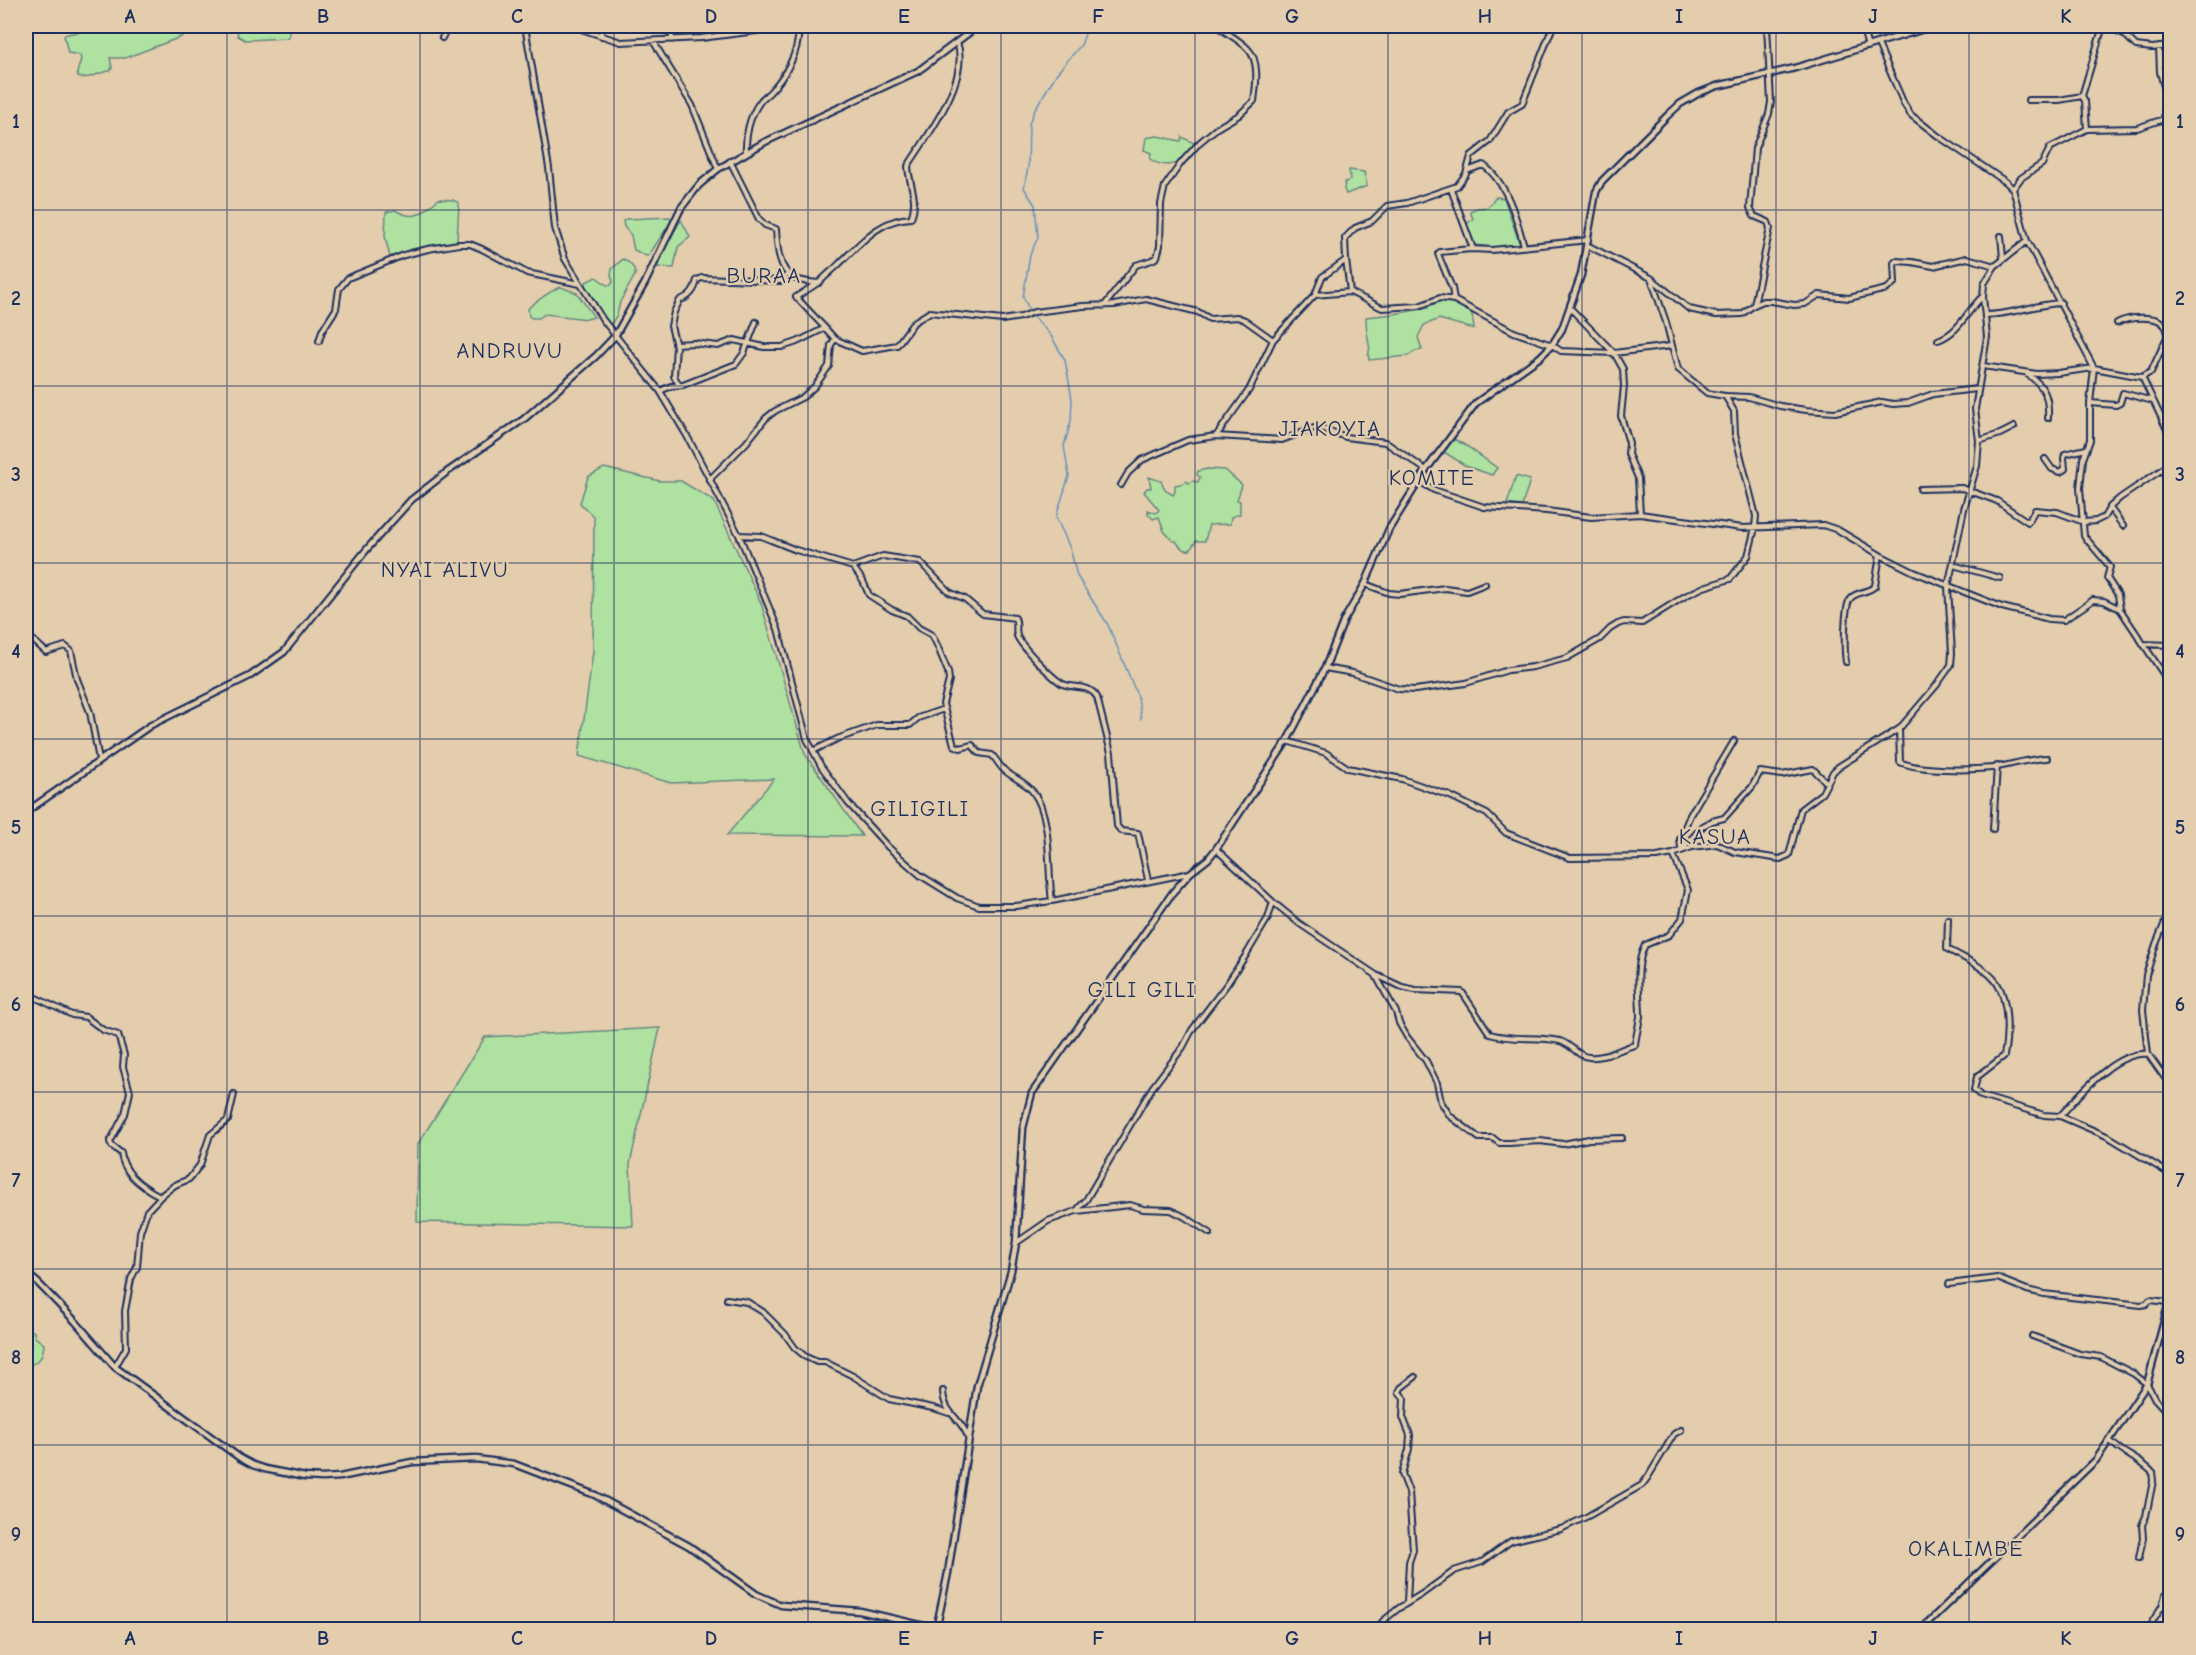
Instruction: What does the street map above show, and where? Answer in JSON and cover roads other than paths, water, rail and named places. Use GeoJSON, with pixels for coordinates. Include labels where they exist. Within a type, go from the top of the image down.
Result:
{"type":"FeatureCollection","features":[{"type":"Feature","properties":{"kind":"street"},"geometry":{"type":"LineString","coordinates":[[442,38],[448,26]]}},
{"type":"Feature","properties":{"kind":"street"},"geometry":{"type":"LineString","coordinates":[[525,26],[549,168],[555,228],[565,259],[615,336],[660,391],[687,436],[739,534],[778,629],[807,739],[821,766],[848,803],[888,847],[920,875],[957,898],[979,906],[996,907],[1052,901],[1190,873]]}},
{"type":"Feature","properties":{"kind":"street"},"geometry":{"type":"LineString","coordinates":[[572,26],[621,42],[701,39],[797,26],[816,29],[917,26]]}},
{"type":"Feature","properties":{"kind":"street"},"geometry":{"type":"LineString","coordinates":[[601,26],[601,36]]}},
{"type":"Feature","properties":{"kind":"street"},"geometry":{"type":"LineString","coordinates":[[671,26],[672,40]]}},
{"type":"Feature","properties":{"kind":"street"},"geometry":{"type":"LineString","coordinates":[[746,152],[745,144],[754,112],[778,82],[796,49],[799,38],[797,26]]}},
{"type":"Feature","properties":{"kind":"street"},"geometry":{"type":"LineString","coordinates":[[26,812],[151,724],[250,676],[278,657],[298,636],[367,549],[411,500],[524,418],[596,356],[615,336],[645,283],[681,208],[699,185],[718,169],[746,152],[825,113],[910,75],[931,63],[978,26]]}},
{"type":"Feature","properties":{"kind":"street"},"geometry":{"type":"LineString","coordinates":[[1103,306],[1136,265],[1157,256],[1160,246],[1162,198],[1165,186],[1178,168],[1200,142],[1217,128],[1239,116],[1254,101],[1256,63],[1254,57],[1250,50],[1217,26]]}},
{"type":"Feature","properties":{"kind":"street"},"geometry":{"type":"LineString","coordinates":[[1350,292],[1346,260],[1345,238],[1347,234],[1372,221],[1383,208],[1457,186],[1467,171],[1472,156],[1490,141],[1508,112],[1522,104],[1553,26]]}},
{"type":"Feature","properties":{"kind":"street"},"geometry":{"type":"LineString","coordinates":[[1754,305],[1770,228],[1768,222],[1754,216],[1750,207],[1755,148],[1771,102],[1767,26]]}},
{"type":"Feature","properties":{"kind":"street"},"geometry":{"type":"LineString","coordinates":[[1862,26],[1868,47]]}},
{"type":"Feature","properties":{"kind":"street"},"geometry":{"type":"LineString","coordinates":[[26,1273],[75,1321],[115,1367],[240,1458],[253,1465],[305,1477],[323,1478],[340,1477],[401,1463],[433,1460],[476,1459],[514,1464],[595,1495],[689,1546],[756,1594],[780,1605],[860,1611],[938,1629],[977,1386],[1011,1271],[1016,1243],[1023,1128],[1032,1093],[1173,892],[1216,849],[1287,741],[1325,668],[1344,620],[1365,584],[1389,529],[1426,470],[1476,403],[1518,375],[1552,345],[1562,329],[1581,275],[1596,192],[1602,182],[1680,104],[1699,93],[1717,86],[1770,75],[1934,26]]}},
{"type":"Feature","properties":{"kind":"street"},"geometry":{"type":"LineString","coordinates":[[2087,129],[2085,101],[2082,96],[2104,26],[2124,34],[2136,46],[2143,48],[2170,46]]}},
{"type":"Feature","properties":{"kind":"street"},"geometry":{"type":"LineString","coordinates":[[653,41],[692,105],[718,169]]}},
{"type":"Feature","properties":{"kind":"street"},"geometry":{"type":"LineString","coordinates":[[957,42],[960,61],[955,83],[930,133],[908,166],[915,207],[911,218],[898,219],[884,225],[854,248],[819,283],[796,297],[835,339],[862,351],[897,345],[914,322],[930,312],[1002,320],[1034,312],[1103,306],[1146,299],[1198,312],[1210,319],[1237,317],[1273,340]]}},
{"type":"Feature","properties":{"kind":"street"},"geometry":{"type":"LineString","coordinates":[[1878,44],[1911,115],[2013,189],[2027,241],[2094,368],[2090,404],[2090,440],[2082,459],[2079,488],[2084,536],[2110,567],[2107,578],[2118,595],[2120,609],[2170,684]]}},
{"type":"Feature","properties":{"kind":"street"},"geometry":{"type":"LineString","coordinates":[[2013,189],[2021,178],[2042,164],[2050,148],[2087,129],[2137,128],[2164,119],[2166,94],[2160,72],[2159,47]]}},
{"type":"Feature","properties":{"kind":"street"},"geometry":{"type":"LineString","coordinates":[[2028,100],[2059,100],[2082,96]]}},
{"type":"Feature","properties":{"kind":"street"},"geometry":{"type":"LineString","coordinates":[[730,161],[759,219],[765,225],[776,229],[779,255],[788,273],[795,279],[819,283]]}},
{"type":"Feature","properties":{"kind":"street"},"geometry":{"type":"LineString","coordinates":[[1467,171],[1483,165],[1493,176],[1513,209],[1524,246]]}},
{"type":"Feature","properties":{"kind":"street"},"geometry":{"type":"LineString","coordinates":[[1451,189],[1474,250]]}},
{"type":"Feature","properties":{"kind":"street"},"geometry":{"type":"LineString","coordinates":[[2001,236],[2003,259]]}},
{"type":"Feature","properties":{"kind":"street"},"geometry":{"type":"LineString","coordinates":[[1287,741],[1326,753],[1348,768],[1402,778],[1450,796],[1487,814],[1506,833],[1544,847],[1560,856],[1618,858],[1673,854],[1692,847],[1717,844],[1735,852],[1780,859],[1786,857],[1791,849],[1801,809],[1822,793],[1838,767],[1899,729],[1951,666],[1948,587],[1977,466],[1979,441],[1975,414],[1977,389],[1987,343],[1983,297],[1986,278],[1995,266],[2027,241]]}},
{"type":"Feature","properties":{"kind":"street"},"geometry":{"type":"LineString","coordinates":[[1454,300],[1452,288],[1438,253],[1587,242],[1651,278],[1689,309],[1721,316],[1742,314],[1754,305],[1771,300],[1787,305],[1801,305],[1819,295],[1843,298],[1887,289],[1895,282],[1894,263],[1896,261],[1912,261],[1933,266],[1967,258],[1995,266]]}},
{"type":"Feature","properties":{"kind":"street"},"geometry":{"type":"LineString","coordinates":[[319,341],[322,331],[336,309],[339,289],[348,278],[404,255],[428,249],[470,244],[526,273],[580,284]]}},
{"type":"Feature","properties":{"kind":"street"},"geometry":{"type":"LineString","coordinates":[[1216,436],[1249,390],[1273,340],[1315,295],[1322,277],[1346,260]]}},
{"type":"Feature","properties":{"kind":"street"},"geometry":{"type":"LineString","coordinates":[[679,385],[674,376],[675,344],[671,332],[674,312],[680,300],[693,292],[699,278],[775,281],[785,279],[788,273]]}},
{"type":"Feature","properties":{"kind":"street"},"geometry":{"type":"LineString","coordinates":[[1651,278],[1666,322],[1675,362],[1680,372],[1707,393],[1749,397],[1780,406],[1806,410],[1835,412],[1882,402],[1908,403],[1933,393],[1977,389]]}},
{"type":"Feature","properties":{"kind":"street"},"geometry":{"type":"LineString","coordinates":[[1315,295],[1350,292],[1382,308],[1419,306],[1440,298],[1454,300],[1514,332],[1552,345],[1561,351],[1614,352],[1671,346]]}},
{"type":"Feature","properties":{"kind":"street"},"geometry":{"type":"LineString","coordinates":[[1938,340],[1953,333],[1970,309],[1983,297]]}},
{"type":"Feature","properties":{"kind":"street"},"geometry":{"type":"LineString","coordinates":[[1985,315],[2009,314],[2039,305],[2061,303]]}},
{"type":"Feature","properties":{"kind":"street"},"geometry":{"type":"LineString","coordinates":[[1570,309],[1614,352],[1624,374],[1621,416],[1629,443],[1628,454],[1638,478],[1640,514]]}},
{"type":"Feature","properties":{"kind":"street"},"geometry":{"type":"LineString","coordinates":[[1983,366],[2027,374],[2058,374],[2094,368],[2142,377],[2151,372],[2169,336],[2165,325],[2160,321],[2130,317],[2117,323]]}},
{"type":"Feature","properties":{"kind":"street"},"geometry":{"type":"LineString","coordinates":[[660,391],[736,364],[744,353],[756,322]]}},
{"type":"Feature","properties":{"kind":"street"},"geometry":{"type":"LineString","coordinates":[[675,344],[694,343],[718,346],[734,340],[764,347],[782,347],[825,328]]}},
{"type":"Feature","properties":{"kind":"street"},"geometry":{"type":"LineString","coordinates":[[709,480],[746,443],[766,418],[803,397],[815,386],[829,366],[831,345],[835,339]]}},
{"type":"Feature","properties":{"kind":"street"},"geometry":{"type":"LineString","coordinates":[[2027,374],[2038,381],[2048,398],[2048,418]]}},
{"type":"Feature","properties":{"kind":"street"},"geometry":{"type":"LineString","coordinates":[[2142,377],[2170,436]]}},
{"type":"Feature","properties":{"kind":"street"},"geometry":{"type":"LineString","coordinates":[[2090,404],[2116,405],[2120,403],[2123,393],[2153,401]]}},
{"type":"Feature","properties":{"kind":"street"},"geometry":{"type":"LineString","coordinates":[[1325,668],[1353,673],[1399,689],[1415,690],[1466,683],[1508,670],[1560,660],[1600,639],[1618,624],[1642,623],[1685,596],[1730,579],[1748,556],[1755,528],[1754,508],[1735,434],[1734,411],[1725,396]]}},
{"type":"Feature","properties":{"kind":"street"},"geometry":{"type":"LineString","coordinates":[[1979,441],[2014,427]]}},
{"type":"Feature","properties":{"kind":"street"},"geometry":{"type":"LineString","coordinates":[[1121,485],[1131,469],[1154,454],[1188,440],[1216,436],[1282,440],[1314,428],[1321,428],[1346,437],[1385,442],[1426,470]]}},
{"type":"Feature","properties":{"kind":"street"},"geometry":{"type":"LineString","coordinates":[[2045,459],[2052,470],[2060,472],[2066,469],[2065,454],[2086,449]]}},
{"type":"Feature","properties":{"kind":"street"},"geometry":{"type":"LineString","coordinates":[[1920,489],[1958,488],[1971,491],[1997,501],[2028,522],[2036,510],[2057,512],[2084,522],[2096,522],[2104,517],[2110,507],[2170,464]]}},
{"type":"Feature","properties":{"kind":"street"},"geometry":{"type":"LineString","coordinates":[[2164,468],[2170,492]]}},
{"type":"Feature","properties":{"kind":"street"},"geometry":{"type":"LineString","coordinates":[[1419,481],[1434,490],[1484,507],[1547,511],[1590,517],[1640,514],[1726,527],[1828,526],[1880,555],[1948,587],[2002,607],[2057,620],[2069,618],[2093,600],[2104,601],[2120,609]]}},
{"type":"Feature","properties":{"kind":"street"},"geometry":{"type":"LineString","coordinates":[[2110,507],[2123,526]]}},
{"type":"Feature","properties":{"kind":"street"},"geometry":{"type":"LineString","coordinates":[[739,534],[760,536],[796,550],[853,567],[869,595],[892,610],[903,614],[919,628],[932,635],[948,672],[949,680],[944,695],[944,709],[954,746],[960,748],[972,745],[979,753],[992,755],[1003,769],[1027,785],[1036,796],[1045,824],[1052,901]]}},
{"type":"Feature","properties":{"kind":"street"},"geometry":{"type":"LineString","coordinates":[[1846,662],[1843,639],[1849,602],[1857,594],[1873,590],[1880,555]]}},
{"type":"Feature","properties":{"kind":"street"},"geometry":{"type":"LineString","coordinates":[[853,567],[883,556],[921,562],[949,592],[964,599],[983,614],[1011,616],[1017,619],[1018,638],[1059,682],[1093,691],[1099,703],[1111,753],[1118,826],[1121,831],[1138,833],[1148,880]]}},
{"type":"Feature","properties":{"kind":"street"},"geometry":{"type":"LineString","coordinates":[[1953,565],[2000,578]]}},
{"type":"Feature","properties":{"kind":"street"},"geometry":{"type":"LineString","coordinates":[[1365,584],[1389,593],[1400,594],[1445,588],[1467,591],[1485,584]]}},
{"type":"Feature","properties":{"kind":"street"},"geometry":{"type":"LineString","coordinates":[[26,639],[33,640],[46,652],[64,646],[71,651],[77,679],[90,712],[99,760]]}},
{"type":"Feature","properties":{"kind":"street"},"geometry":{"type":"LineString","coordinates":[[2142,644],[2170,645]]}},
{"type":"Feature","properties":{"kind":"street"},"geometry":{"type":"LineString","coordinates":[[813,751],[837,739],[877,725],[910,725],[918,718],[944,709]]}},
{"type":"Feature","properties":{"kind":"street"},"geometry":{"type":"LineString","coordinates":[[1899,729],[1899,760],[1903,764],[1933,769],[1997,766],[2047,758]]}},
{"type":"Feature","properties":{"kind":"street"},"geometry":{"type":"LineString","coordinates":[[1680,850],[1680,839],[1690,815],[1734,741]]}},
{"type":"Feature","properties":{"kind":"street"},"geometry":{"type":"LineString","coordinates":[[1993,829],[1997,766]]}},
{"type":"Feature","properties":{"kind":"street"},"geometry":{"type":"LineString","coordinates":[[1680,850],[1703,826],[1724,818],[1752,787],[1760,772],[1782,775],[1813,769],[1819,772],[1827,783]]}},
{"type":"Feature","properties":{"kind":"street"},"geometry":{"type":"LineString","coordinates":[[1216,849],[1300,924],[1376,975],[1402,987],[1415,990],[1462,992],[1486,1031],[1494,1035],[1520,1040],[1560,1041],[1588,1057],[1607,1055],[1635,1045],[1640,1016],[1638,973],[1640,956],[1645,945],[1669,935],[1681,922],[1688,890],[1673,854]]}},
{"type":"Feature","properties":{"kind":"street"},"geometry":{"type":"LineString","coordinates":[[1076,1211],[1095,1186],[1152,1088],[1246,955],[1268,918],[1273,902]]}},
{"type":"Feature","properties":{"kind":"street"},"geometry":{"type":"LineString","coordinates":[[2170,910],[2145,979],[2144,1010],[2148,1054],[2170,1085]]}},
{"type":"Feature","properties":{"kind":"street"},"geometry":{"type":"LineString","coordinates":[[1948,919],[1947,949],[1984,972],[1998,984],[2007,1018],[2004,1056],[1977,1077],[1974,1090],[1981,1096],[2002,1104],[2044,1115],[2060,1116],[2109,1137],[2170,1174]]}},
{"type":"Feature","properties":{"kind":"street"},"geometry":{"type":"LineString","coordinates":[[1376,975],[1407,1037],[1426,1061],[1437,1083],[1441,1102],[1450,1116],[1468,1131],[1479,1138],[1493,1138],[1499,1143],[1540,1141],[1563,1144],[1589,1139],[1622,1138]]}},
{"type":"Feature","properties":{"kind":"street"},"geometry":{"type":"LineString","coordinates":[[26,993],[72,1015],[86,1017],[103,1030],[118,1035],[130,1092],[125,1113],[110,1142],[121,1153],[126,1171],[146,1189],[160,1196]]}},
{"type":"Feature","properties":{"kind":"street"},"geometry":{"type":"LineString","coordinates":[[2060,1116],[2095,1080],[2115,1064],[2130,1056],[2148,1054]]}},
{"type":"Feature","properties":{"kind":"street"},"geometry":{"type":"LineString","coordinates":[[115,1367],[126,1348],[125,1311],[131,1279],[136,1267],[140,1232],[147,1211],[160,1196],[175,1185],[189,1179],[200,1165],[210,1136],[228,1120],[234,1094]]}},
{"type":"Feature","properties":{"kind":"street"},"geometry":{"type":"LineString","coordinates":[[1016,1243],[1048,1221],[1076,1211],[1130,1205],[1143,1209],[1171,1210],[1210,1233]]}},
{"type":"Feature","properties":{"kind":"street"},"geometry":{"type":"LineString","coordinates":[[1920,1629],[2087,1470],[2110,1441],[2147,1384],[2170,1301],[2150,1300],[2141,1305],[2075,1299],[2027,1290],[1993,1278],[1949,1284]]}},
{"type":"Feature","properties":{"kind":"street"},"geometry":{"type":"LineString","coordinates":[[727,1299],[747,1302],[763,1312],[806,1357],[817,1362],[825,1362],[854,1376],[889,1399],[949,1413],[962,1423],[968,1438]]}},
{"type":"Feature","properties":{"kind":"street"},"geometry":{"type":"LineString","coordinates":[[2032,1336],[2080,1354],[2101,1357],[2127,1370],[2147,1384],[2155,1399],[2166,1411],[2170,1423]]}},
{"type":"Feature","properties":{"kind":"street"},"geometry":{"type":"LineString","coordinates":[[1407,1602],[1409,1562],[1413,1550],[1409,1492],[1402,1474],[1410,1436],[1403,1417],[1404,1398],[1399,1392],[1415,1377]]}},
{"type":"Feature","properties":{"kind":"street"},"geometry":{"type":"LineString","coordinates":[[943,1391],[943,1399],[949,1413]]}},
{"type":"Feature","properties":{"kind":"street"},"geometry":{"type":"LineString","coordinates":[[1377,1629],[1383,1621],[1407,1602],[1454,1571],[1482,1562],[1511,1541],[1561,1528],[1588,1516],[1642,1485],[1674,1434],[1681,1430]]}},
{"type":"Feature","properties":{"kind":"street"},"geometry":{"type":"LineString","coordinates":[[2110,1441],[2121,1452],[2147,1466],[2152,1472],[2153,1481],[2142,1525],[2143,1538],[2139,1558]]}},
{"type":"Feature","properties":{"kind":"street"},"geometry":{"type":"LineString","coordinates":[[2147,1629],[2170,1590]]}},
{"type":"Feature","properties":{"kind":"waterway"},"geometry":{"type":"LineString","coordinates":[[1088,26],[1081,45],[1057,73],[1035,109],[1029,124],[1028,167],[1024,188],[1035,205],[1038,237],[1030,255],[1023,297],[1031,313],[1051,336],[1065,360],[1072,399],[1071,421],[1064,446],[1069,476],[1056,517],[1070,548],[1077,576],[1108,625],[1138,697],[1141,719]]}},
{"type":"Feature","properties":{"kind":"district","name":"BURAA"},"geometry":{"type":"Point","coordinates":[764,275]}},
{"type":"Feature","properties":{"kind":"district","name":"ANDRUVU"},"geometry":{"type":"Point","coordinates":[510,350]}},
{"type":"Feature","properties":{"kind":"district","name":"JIAKOYIA"},"geometry":{"type":"Point","coordinates":[1330,428]}},
{"type":"Feature","properties":{"kind":"district","name":"KOMITE"},"geometry":{"type":"Point","coordinates":[1432,477]}},
{"type":"Feature","properties":{"kind":"district","name":"NYAI ALIVU"},"geometry":{"type":"Point","coordinates":[445,569]}},
{"type":"Feature","properties":{"kind":"district","name":"GILIGILI"},"geometry":{"type":"Point","coordinates":[920,808]}},
{"type":"Feature","properties":{"kind":"district","name":"KASUA"},"geometry":{"type":"Point","coordinates":[1715,836]}},
{"type":"Feature","properties":{"kind":"district","name":"GILI GILI"},"geometry":{"type":"Point","coordinates":[1142,989]}},
{"type":"Feature","properties":{"kind":"district","name":"OKALIMBE"},"geometry":{"type":"Point","coordinates":[1966,1548]}}]}
